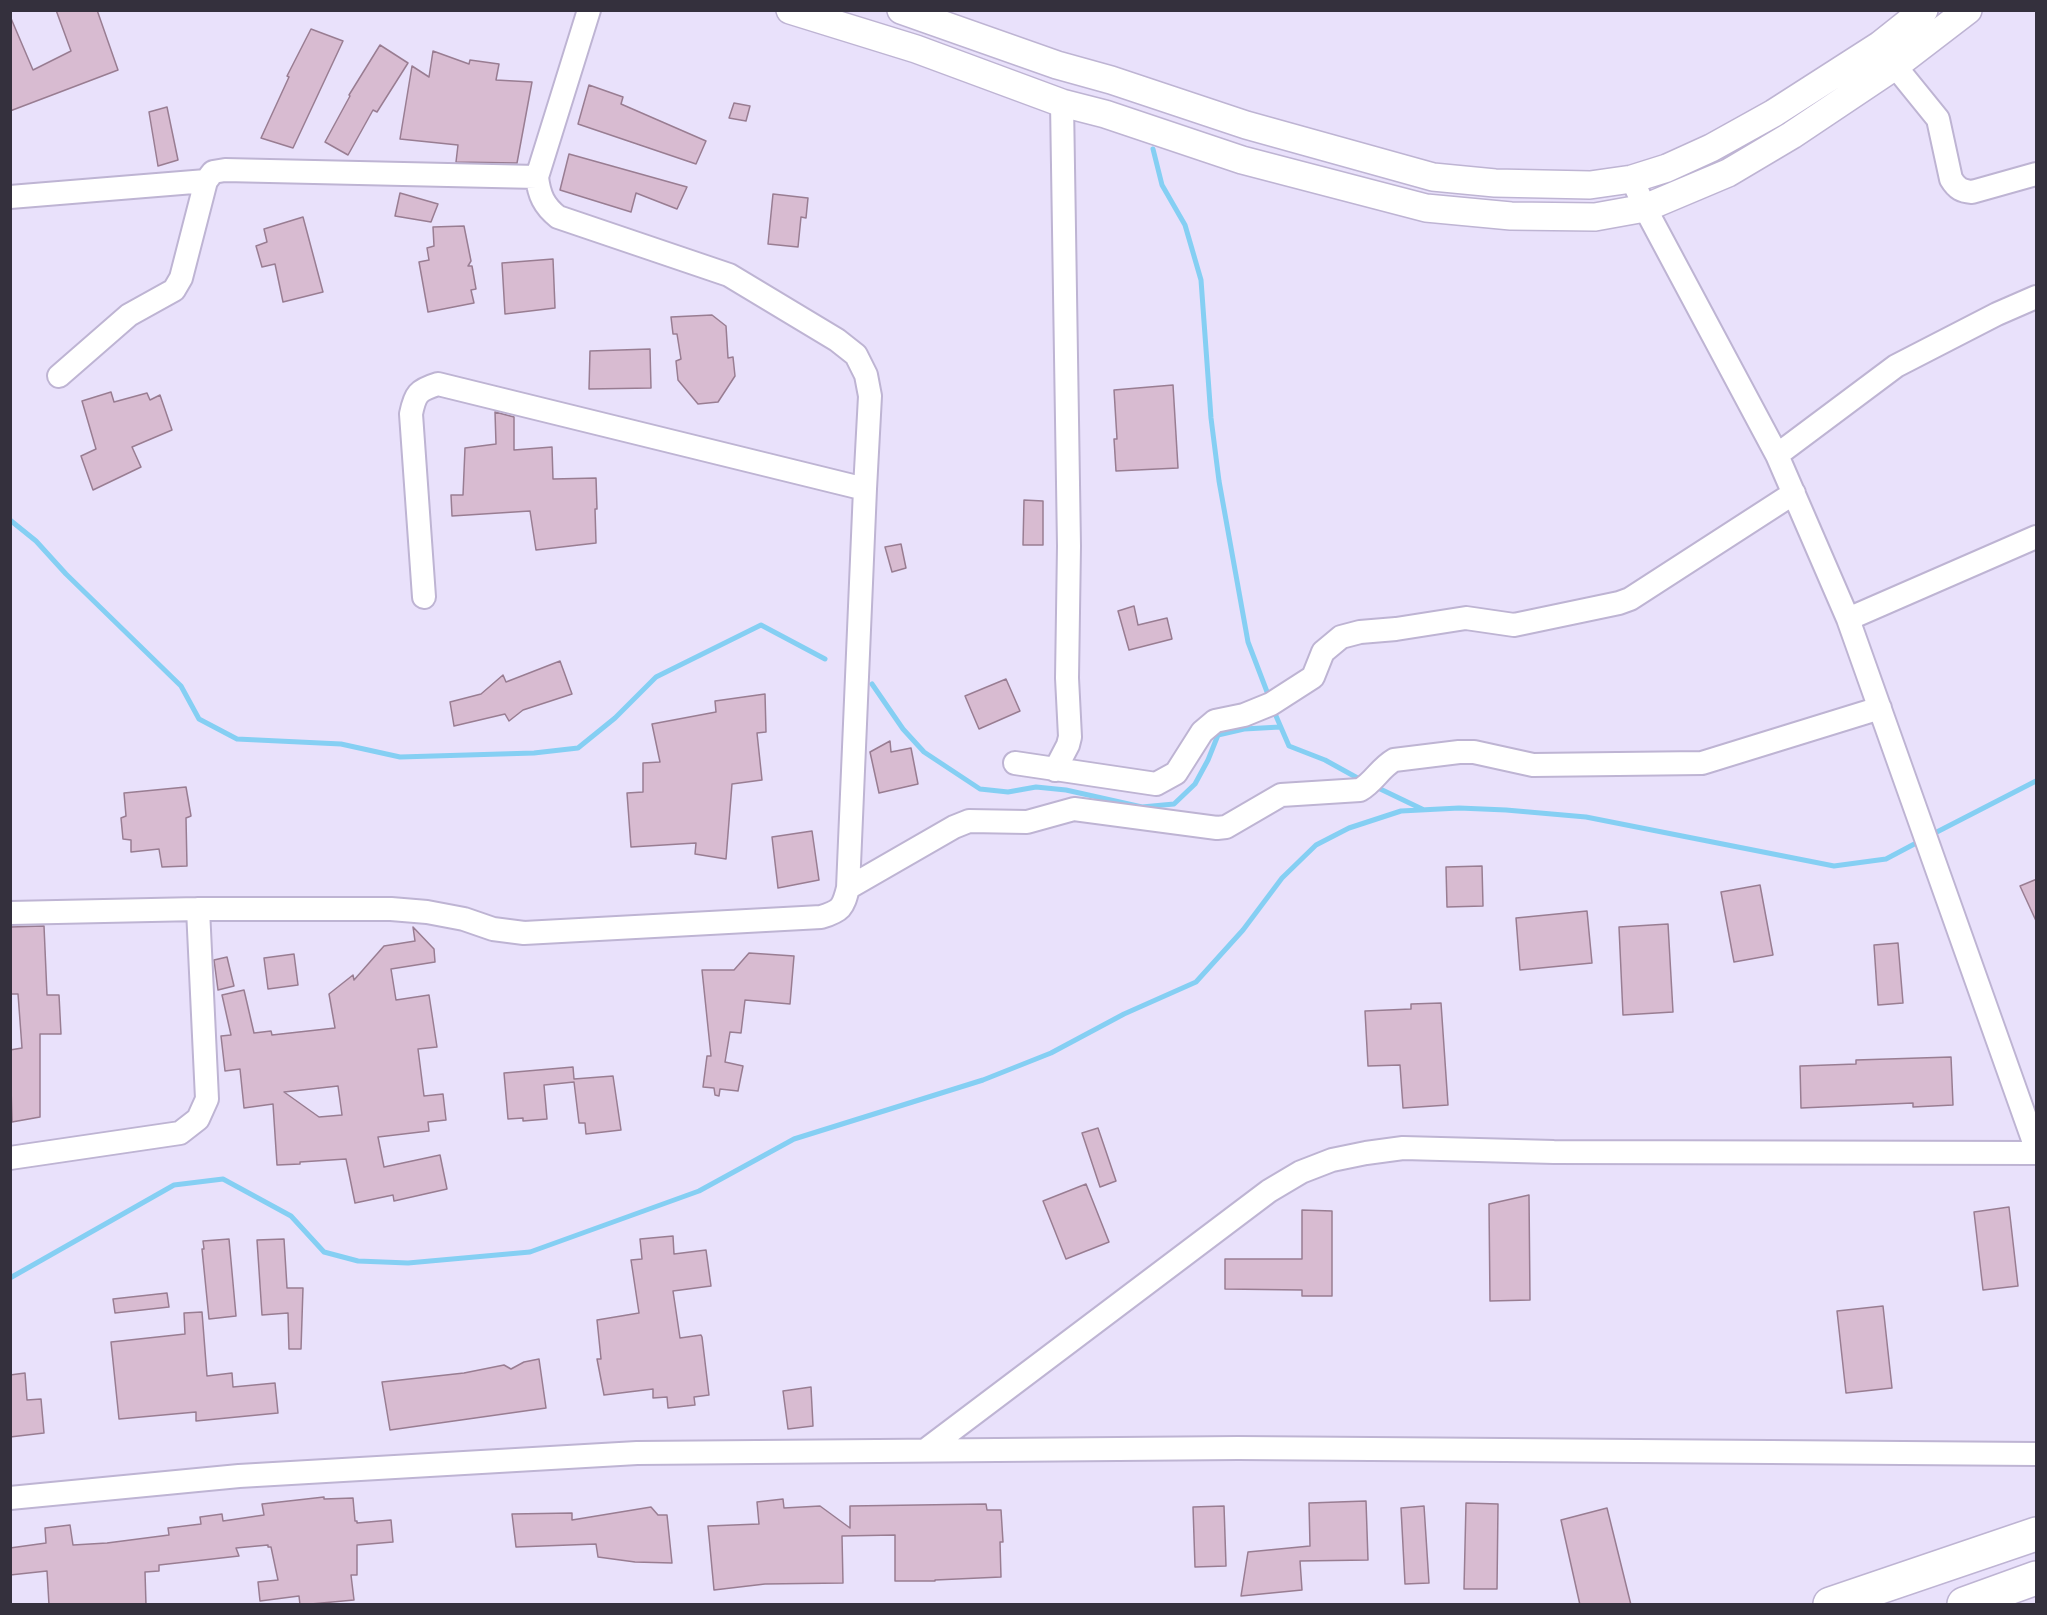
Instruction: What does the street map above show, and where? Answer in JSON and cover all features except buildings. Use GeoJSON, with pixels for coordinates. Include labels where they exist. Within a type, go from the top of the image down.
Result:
{"type":"FeatureCollection","features":[{"type":"Feature","properties":{"kind":"main road"},"geometry":{"type":"LineString","coordinates":[[1830,1605],[2037,1534]]}},
{"type":"Feature","properties":{"kind":"main road"},"geometry":{"type":"LineString","coordinates":[[1964,1605],[2037,1578]]}},
{"type":"Feature","properties":{"kind":"street"},"geometry":{"type":"LineString","coordinates":[[10,913],[198,909],[392,909],[464,919],[493,929],[524,933],[821,917],[836,913],[844,904],[848,888],[870,396],[866,375],[856,355],[837,340],[729,275],[558,217],[547,209],[538,192],[537,177],[589,10]]}},
{"type":"Feature","properties":{"kind":"street"},"geometry":{"type":"LineString","coordinates":[[790,10],[916,49],[1062,103],[1105,114],[1242,160],[1426,208],[1511,216],[1595,217],[1645,208],[1728,173],[1792,135],[1895,66],[1968,10]]}},
{"type":"Feature","properties":{"kind":"street"},"geometry":{"type":"LineString","coordinates":[[901,10],[1057,65],[1111,80],[1246,125],[1433,177],[1495,183],[1590,185],[1632,178],[1667,168],[1711,148],[1774,113],[1880,45],[1924,10]]}},
{"type":"Feature","properties":{"kind":"street"},"geometry":{"type":"LineString","coordinates":[[1895,66],[1938,119],[1951,180],[1955,186],[1963,192],[1972,192],[2037,174]]}},
{"type":"Feature","properties":{"kind":"street"},"geometry":{"type":"LineString","coordinates":[[1055,770],[1070,737],[1067,678],[1069,546],[1062,103]]}},
{"type":"Feature","properties":{"kind":"street"},"geometry":{"type":"LineString","coordinates":[[59,376],[129,315],[174,290],[181,278],[206,181],[213,172],[225,170],[537,177]]}},
{"type":"Feature","properties":{"kind":"street"},"geometry":{"type":"LineString","coordinates":[[927,1449],[1269,1191],[1301,1172],[1332,1160],[1403,1148],[1554,1152],[2037,1151],[1848,620],[1778,455],[1645,208],[1632,178]]}},
{"type":"Feature","properties":{"kind":"street"},"geometry":{"type":"LineString","coordinates":[[10,197],[206,181]]}},
{"type":"Feature","properties":{"kind":"street"},"geometry":{"type":"LineString","coordinates":[[1778,455],[1896,366],[1997,314],[2037,297]]}},
{"type":"Feature","properties":{"kind":"street"},"geometry":{"type":"LineString","coordinates":[[424,597],[411,414],[414,398],[423,388],[438,384],[865,489]]}},
{"type":"Feature","properties":{"kind":"street"},"geometry":{"type":"LineString","coordinates":[[1015,764],[1156,784],[1176,773],[1202,732],[1215,722],[1244,715],[1271,704],[1313,677],[1323,652],[1341,637],[1360,632],[1466,618],[1514,625],[1619,603],[1630,599],[1794,493]]}},
{"type":"Feature","properties":{"kind":"street"},"geometry":{"type":"LineString","coordinates":[[1848,620],[2037,537]]}},
{"type":"Feature","properties":{"kind":"street"},"geometry":{"type":"LineString","coordinates":[[848,888],[954,827],[969,821],[1027,822],[1074,809],[1218,828],[1226,827],[1281,795],[1360,790],[1370,784],[1387,764],[1394,760],[1467,752],[1533,765],[1701,763],[1881,708]]}},
{"type":"Feature","properties":{"kind":"street"},"geometry":{"type":"LineString","coordinates":[[10,1158],[180,1133],[198,1119],[207,1099],[198,909]]}},
{"type":"Feature","properties":{"kind":"street"},"geometry":{"type":"LineString","coordinates":[[10,1498],[239,1476],[625,1454],[927,1449],[1250,1448],[2037,1454]]}},
{"type":"Feature","properties":{"kind":"waterway"},"geometry":{"type":"LineString","coordinates":[[1153,149],[1162,185],[1185,225],[1201,280],[1211,418],[1219,481],[1248,642],[1269,697]]}},
{"type":"Feature","properties":{"kind":"waterway"},"geometry":{"type":"LineString","coordinates":[[10,520],[36,541],[66,574],[181,686],[199,719],[237,739],[341,744],[400,757],[534,753],[578,748],[615,718],[656,677],[761,625],[825,659]]}},
{"type":"Feature","properties":{"kind":"waterway"},"geometry":{"type":"LineString","coordinates":[[872,684],[903,729],[924,752],[980,789],[1008,792],[1036,787],[1066,790],[1142,807],[1174,804],[1195,784],[1218,735],[1244,729],[1280,727]]}},
{"type":"Feature","properties":{"kind":"waterway"},"geometry":{"type":"LineString","coordinates":[[1273,709],[1289,746],[1325,760],[1363,781]]}},
{"type":"Feature","properties":{"kind":"waterway"},"geometry":{"type":"LineString","coordinates":[[1931,835],[2036,781]]}},
{"type":"Feature","properties":{"kind":"waterway"},"geometry":{"type":"LineString","coordinates":[[1374,786],[1422,809]]}},
{"type":"Feature","properties":{"kind":"waterway"},"geometry":{"type":"LineString","coordinates":[[10,1278],[174,1185],[223,1179],[291,1216],[324,1252],[358,1261],[408,1263],[530,1252],[699,1191],[794,1139],[983,1080],[1051,1053],[1124,1014],[1196,982],[1243,930],[1282,878],[1316,845],[1349,828],[1401,811],[1459,808],[1586,817],[1834,866],[1886,859],[1920,841]]}}]}
